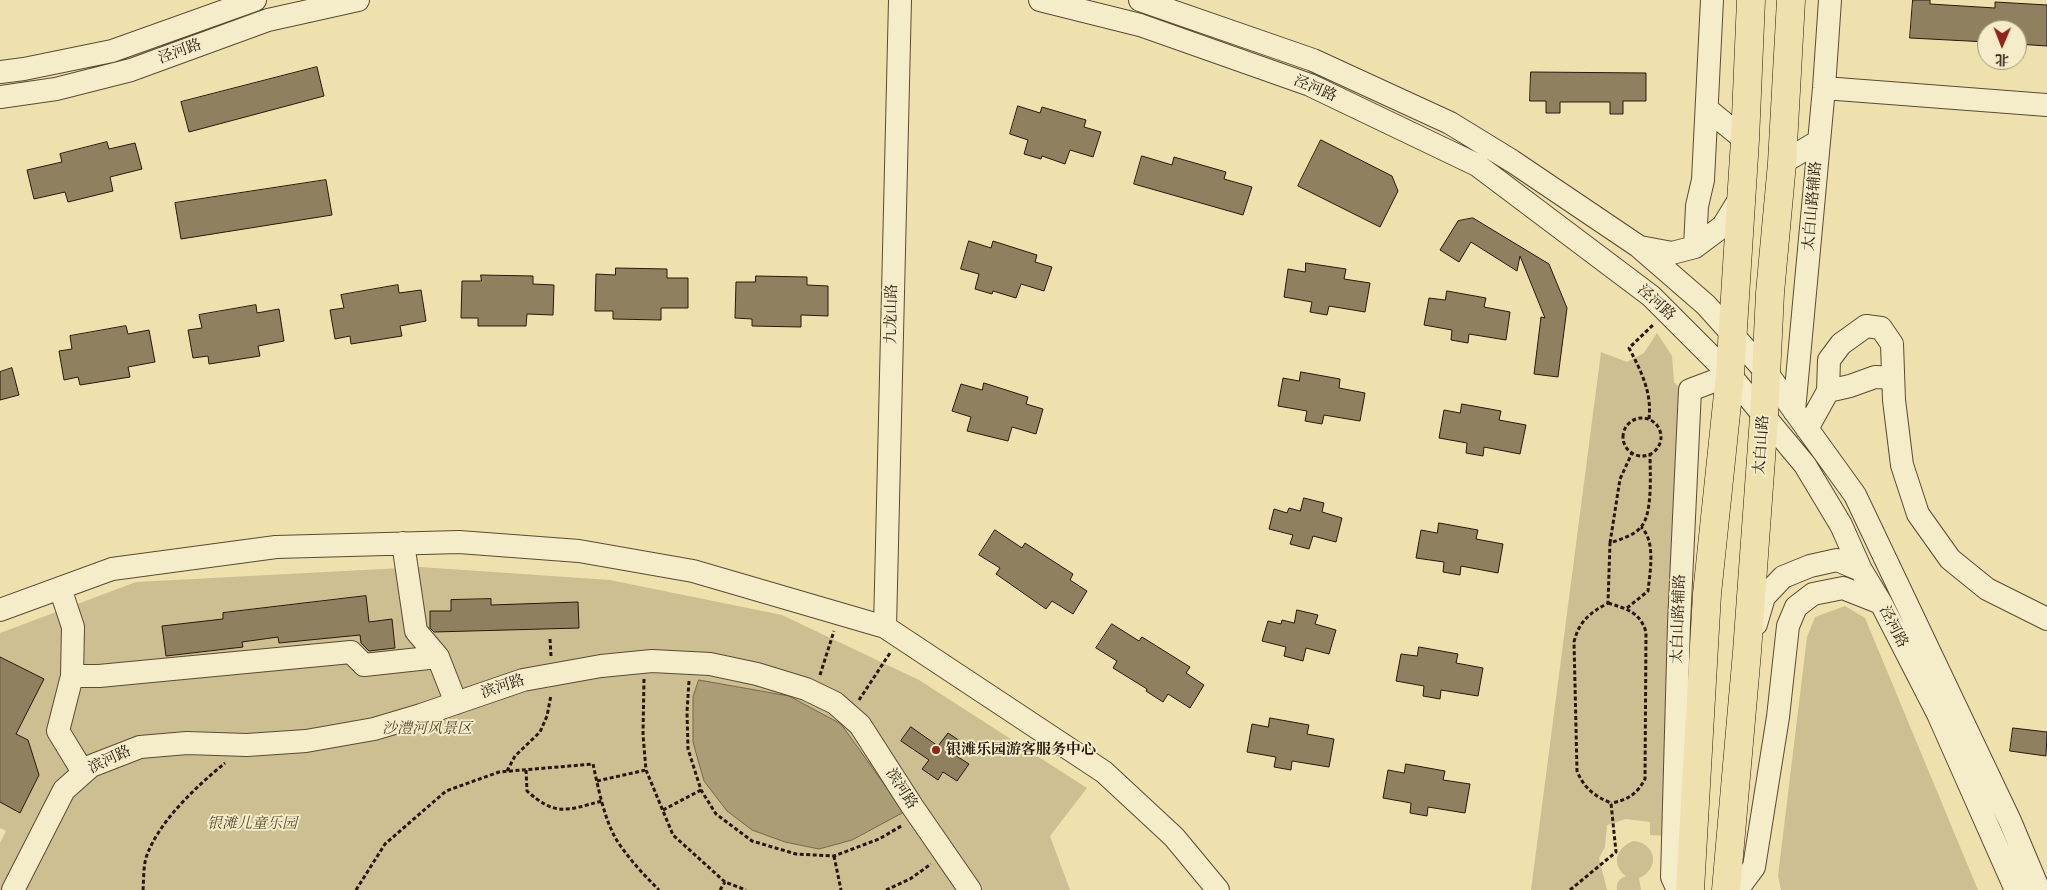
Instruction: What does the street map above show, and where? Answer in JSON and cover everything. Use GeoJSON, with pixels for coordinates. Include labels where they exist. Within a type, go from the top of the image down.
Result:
{"type":"FeatureCollection","features":[{"type":"Feature","properties":{"kind":"main road"},"geometry":{"type":"LineString","coordinates":[[1690,890],[1707,594],[1730,375],[1742,194],[1751,0]]}},
{"type":"Feature","properties":{"kind":"main road","name":"太白山路"},"geometry":{"type":"LineString","coordinates":[[1726,890],[1747,652],[1764,417],[1770,293],[1782,164],[1792,0]]}},
{"type":"Feature","properties":{"kind":"street","name":"泾河路"},"geometry":{"type":"LineString","coordinates":[[0,72],[112,51],[256,0]]}},
{"type":"Feature","properties":{"kind":"street","name":"泾河路"},"geometry":{"type":"LineString","coordinates":[[0,97],[56,89],[131,70],[268,20],[358,0]]}},
{"type":"Feature","properties":{"kind":"street","name":"九龙山路"},"geometry":{"type":"LineString","coordinates":[[893,632],[900,0]]}},
{"type":"Feature","properties":{"kind":"street","name":"泾河路"},"geometry":{"type":"LineString","coordinates":[[1040,0],[1140,25],[1310,85],[1477,165],[1651,296],[1730,375],[1805,465],[1841,525],[1861,570],[1881,603],[1938,714],[2016,890]]}},
{"type":"Feature","properties":{"kind":"street","name":"泾河路"},"geometry":{"type":"LineString","coordinates":[[1140,0],[1313,60],[1450,122],[1512,161],[1638,246],[1706,305],[1766,373],[1855,495],[2010,821],[2039,890]]}},
{"type":"Feature","properties":{"kind":"street"},"geometry":{"type":"LineString","coordinates":[[1695,247],[1697,206],[1703,180],[1712,0]]}},
{"type":"Feature","properties":{"kind":"street","name":"太白山路辅路"},"geometry":{"type":"LineString","coordinates":[[1794,411],[1824,88],[1830,0]]}},
{"type":"Feature","properties":{"kind":"street"},"geometry":{"type":"LineString","coordinates":[[1824,88],[2047,105]]}},
{"type":"Feature","properties":{"kind":"street"},"geometry":{"type":"LineString","coordinates":[[1706,109],[1745,140]]}},
{"type":"Feature","properties":{"kind":"street"},"geometry":{"type":"LineString","coordinates":[[1782,164],[1819,141]]}},
{"type":"Feature","properties":{"kind":"street"},"geometry":{"type":"LineString","coordinates":[[1638,246],[1672,253],[1695,247],[1723,226],[1742,194]]}},
{"type":"Feature","properties":{"kind":"street"},"geometry":{"type":"LineString","coordinates":[[1807,429],[1828,391],[1828,360],[1841,344],[1866,326],[1881,328],[1892,344],[1894,400],[1902,465],[1918,514],[1950,559],[1987,589],[2047,618]]}},
{"type":"Feature","properties":{"kind":"street","name":"太白山路辅路"},"geometry":{"type":"LineString","coordinates":[[1678,890],[1672,878],[1679,624],[1690,390],[1730,375]]}},
{"type":"Feature","properties":{"kind":"street"},"geometry":{"type":"LineString","coordinates":[[1828,391],[1875,377],[1893,378]]}},
{"type":"Feature","properties":{"kind":"street"},"geometry":{"type":"LineString","coordinates":[[0,610],[112,569],[276,547],[459,542],[579,551],[692,571],[840,614],[893,632],[1104,772],[1174,837],[1218,890]]}},
{"type":"Feature","properties":{"kind":"street"},"geometry":{"type":"LineString","coordinates":[[403,543],[416,631],[438,657],[456,702]]}},
{"type":"Feature","properties":{"kind":"street"},"geometry":{"type":"LineString","coordinates":[[1747,652],[1764,597],[1783,577],[1810,566],[1837,560],[1861,570]]}},
{"type":"Feature","properties":{"kind":"street"},"geometry":{"type":"LineString","coordinates":[[60,588],[73,627],[72,676],[58,731],[83,772]]}},
{"type":"Feature","properties":{"kind":"street"},"geometry":{"type":"LineString","coordinates":[[1737,890],[1754,868],[1778,717],[1788,626],[1796,607],[1814,594],[1843,588],[1881,603]]}},
{"type":"Feature","properties":{"kind":"street"},"geometry":{"type":"LineString","coordinates":[[72,676],[99,676],[351,652],[364,665],[438,657]]}},
{"type":"Feature","properties":{"kind":"street","name":"滨河路"},"geometry":{"type":"LineString","coordinates":[[13,890],[64,790],[91,766],[140,747],[187,743],[247,745],[306,741],[374,729],[523,680],[551,673],[645,661],[710,664],[757,674],[814,693],[835,703],[860,725],[918,815],[970,890]]}},
{"type":"Feature","properties":{"kind":"street"},"geometry":{"type":"LineString","coordinates":[[0,882],[20,848],[35,849]]}},
{"type":"Feature","properties":{"kind":"path"},"geometry":{"type":"LineString","coordinates":[[1649,419],[1651,404],[1643,374],[1629,348],[1655,323],[1662,330]]}},
{"type":"Feature","properties":{"kind":"path"},"geometry":{"type":"LineString","coordinates":[[1643,417],[1649,419],[1655,422],[1662,433],[1660,446],[1650,454],[1638,456],[1632,453],[1624,444],[1624,431],[1631,421],[1643,417]]}},
{"type":"Feature","properties":{"kind":"path"},"geometry":{"type":"LineString","coordinates":[[1608,603],[1610,542],[1620,479],[1632,453]]}},
{"type":"Feature","properties":{"kind":"path"},"geometry":{"type":"LineString","coordinates":[[1610,542],[1628,537],[1642,527],[1648,515],[1650,454]]}},
{"type":"Feature","properties":{"kind":"path"},"geometry":{"type":"LineString","coordinates":[[1626,608],[1648,591],[1650,550],[1647,532],[1642,527]]}},
{"type":"Feature","properties":{"kind":"path"},"geometry":{"type":"LineString","coordinates":[[1608,603],[1626,608],[1643,621],[1646,632],[1645,779],[1634,795],[1622,801],[1610,803],[1595,796],[1581,782],[1577,770],[1574,642],[1584,618],[1608,603]]}},
{"type":"Feature","properties":{"kind":"path"},"geometry":{"type":"LineString","coordinates":[[814,693],[840,614]]}},
{"type":"Feature","properties":{"kind":"path"},"geometry":{"type":"LineString","coordinates":[[849,715],[893,632]]}},
{"type":"Feature","properties":{"kind":"path"},"geometry":{"type":"LineString","coordinates":[[506,772],[515,756],[540,732],[548,709],[551,695],[550,639]]}},
{"type":"Feature","properties":{"kind":"path"},"geometry":{"type":"LineString","coordinates":[[645,661],[643,735],[646,770],[673,835],[725,882],[746,890]]}},
{"type":"Feature","properties":{"kind":"path"},"geometry":{"type":"LineString","coordinates":[[690,663],[687,712],[688,750],[701,790],[716,814],[752,841],[796,854],[834,856],[879,839],[918,815]]}},
{"type":"Feature","properties":{"kind":"path"},"geometry":{"type":"LineString","coordinates":[[143,890],[147,856],[162,828],[193,791],[247,745]]}},
{"type":"Feature","properties":{"kind":"path"},"geometry":{"type":"LineString","coordinates":[[356,890],[385,844],[446,791],[499,772],[593,764],[602,801],[615,838],[640,871],[658,890]]}},
{"type":"Feature","properties":{"kind":"path"},"geometry":{"type":"LineString","coordinates":[[526,770],[527,792],[540,803],[553,809],[568,810],[602,801]]}},
{"type":"Feature","properties":{"kind":"path"},"geometry":{"type":"LineString","coordinates":[[597,781],[646,770]]}},
{"type":"Feature","properties":{"kind":"path"},"geometry":{"type":"LineString","coordinates":[[662,810],[701,790]]}},
{"type":"Feature","properties":{"kind":"path"},"geometry":{"type":"LineString","coordinates":[[1570,890],[1616,852],[1610,803]]}},
{"type":"Feature","properties":{"kind":"path"},"geometry":{"type":"LineString","coordinates":[[886,890],[910,879],[945,854]]}},
{"type":"Feature","properties":{"kind":"path"},"geometry":{"type":"LineString","coordinates":[[834,856],[841,890]]}},
{"type":"Feature","properties":{"kind":"path"},"geometry":{"type":"LineString","coordinates":[[720,890],[725,882]]}},
{"type":"Feature","properties":{"kind":"green space"},"geometry":{"type":"Polygon","coordinates":[[[1657,333],[1672,356],[1674,382],[1683,391],[1669,836],[1650,835],[1650,822],[1626,819],[1607,825],[1605,847],[1599,858],[1607,890],[1531,890],[1601,352],[1627,362],[1644,353],[1657,333]]]}},
{"type":"Feature","properties":{"kind":"green space","name":"沙澧河风景区"},"geometry":{"type":"Polygon","coordinates":[[[420,567],[610,580],[782,615],[919,680],[1087,788],[1050,836],[1070,890],[0,890],[0,843],[6,831],[0,828],[0,633],[136,582],[420,567]]]}},
{"type":"Feature","properties":{"kind":"green space"},"geometry":{"type":"Polygon","coordinates":[[[1845,606],[1865,618],[1978,890],[1781,890],[1778,876],[1807,637],[1815,617],[1845,606]]]}},
{"type":"Feature","properties":{"kind":"green space"},"geometry":{"type":"Polygon","coordinates":[[[1634,841],[1642,843],[1647,847],[1653,857],[1653,863],[1646,874],[1639,878],[1641,890],[1617,890],[1618,881],[1626,876],[1618,867],[1618,856],[1623,847],[1634,841]]]}},
{"type":"Feature","properties":{"kind":"shaded area"},"geometry":{"type":"Polygon","coordinates":[[[699,680],[789,696],[841,724],[904,812],[852,840],[819,849],[785,842],[752,830],[727,811],[704,781],[693,742],[693,697],[699,680]]]}},
{"type":"Feature","properties":{"kind":"building"},"geometry":{"type":"Polygon","coordinates":[[[1913,0],[1930,0],[1930,4],[1995,8],[1995,2],[2047,5],[2047,46],[2027,45],[2027,20],[1977,20],[1977,41],[1910,38],[1913,0]]]}},
{"type":"Feature","properties":{"kind":"building"},"geometry":{"type":"Polygon","coordinates":[[[317,67],[324,96],[189,132],[181,102],[317,67]]]}},
{"type":"Feature","properties":{"kind":"building"},"geometry":{"type":"Polygon","coordinates":[[[1531,72],[1646,73],[1646,101],[1623,101],[1623,114],[1610,114],[1610,102],[1560,102],[1560,113],[1546,113],[1546,101],[1530,101],[1531,72]]]}},
{"type":"Feature","properties":{"kind":"building"},"geometry":{"type":"Polygon","coordinates":[[[1018,106],[1040,113],[1042,107],[1086,120],[1084,127],[1101,132],[1093,157],[1070,150],[1065,164],[1042,156],[1041,159],[1024,154],[1028,140],[1010,134],[1018,106]]]}},
{"type":"Feature","properties":{"kind":"building"},"geometry":{"type":"Polygon","coordinates":[[[1321,140],[1392,176],[1398,191],[1380,227],[1298,186],[1321,140]]]}},
{"type":"Feature","properties":{"kind":"building"},"geometry":{"type":"Polygon","coordinates":[[[107,142],[109,149],[135,143],[142,169],[110,177],[113,191],[68,202],[65,192],[34,199],[27,170],[62,162],[60,154],[107,142]]]}},
{"type":"Feature","properties":{"kind":"building"},"geometry":{"type":"Polygon","coordinates":[[[1142,156],[1172,165],[1174,157],[1226,172],[1224,179],[1252,187],[1243,215],[1134,184],[1142,156]]]}},
{"type":"Feature","properties":{"kind":"building"},"geometry":{"type":"Polygon","coordinates":[[[326,180],[332,215],[181,239],[175,203],[326,180]]]}},
{"type":"Feature","properties":{"kind":"building"},"geometry":{"type":"Polygon","coordinates":[[[1473,218],[1549,264],[1567,308],[1558,377],[1534,374],[1541,317],[1545,318],[1520,256],[1517,271],[1471,242],[1459,262],[1440,250],[1458,221],[1473,218]]]}},
{"type":"Feature","properties":{"kind":"building"},"geometry":{"type":"Polygon","coordinates":[[[969,241],[991,248],[993,241],[1037,255],[1035,262],[1052,267],[1044,291],[1021,284],[1016,298],[993,291],[992,294],[975,289],[979,274],[961,269],[969,241]]]}},
{"type":"Feature","properties":{"kind":"building"},"geometry":{"type":"Polygon","coordinates":[[[1306,263],[1346,269],[1344,279],[1370,283],[1365,312],[1329,306],[1327,315],[1310,312],[1312,302],[1284,297],[1288,269],[1305,272],[1306,263]]]}},
{"type":"Feature","properties":{"kind":"building"},"geometry":{"type":"Polygon","coordinates":[[[616,268],[667,269],[667,278],[688,278],[688,308],[661,308],[661,320],[613,319],[613,311],[595,311],[596,274],[615,275],[616,268]]]}},
{"type":"Feature","properties":{"kind":"building"},"geometry":{"type":"Polygon","coordinates":[[[481,275],[533,276],[533,284],[554,285],[553,315],[527,314],[526,326],[478,326],[478,318],[461,318],[462,281],[481,281],[481,275]]]}},
{"type":"Feature","properties":{"kind":"building"},"geometry":{"type":"Polygon","coordinates":[[[756,276],[807,277],[807,285],[828,286],[828,316],[801,315],[801,327],[752,326],[752,319],[735,318],[736,282],[755,282],[756,276]]]}},
{"type":"Feature","properties":{"kind":"building"},"geometry":{"type":"Polygon","coordinates":[[[398,285],[399,293],[421,290],[426,321],[400,326],[402,336],[351,344],[350,336],[335,339],[330,310],[344,308],[341,295],[398,285]]]}},
{"type":"Feature","properties":{"kind":"building"},"geometry":{"type":"Polygon","coordinates":[[[1447,291],[1486,298],[1484,307],[1510,312],[1506,340],[1469,334],[1468,343],[1451,340],[1452,330],[1424,325],[1429,298],[1445,300],[1447,291]]]}},
{"type":"Feature","properties":{"kind":"building"},"geometry":{"type":"Polygon","coordinates":[[[256,305],[257,313],[279,309],[284,341],[258,346],[260,356],[209,364],[208,356],[193,358],[188,330],[202,328],[199,315],[256,305]]]}},
{"type":"Feature","properties":{"kind":"building"},"geometry":{"type":"Polygon","coordinates":[[[126,326],[128,334],[149,330],[155,362],[128,367],[130,377],[80,385],[78,377],[64,380],[59,351],[72,349],[70,336],[126,326]]]}},
{"type":"Feature","properties":{"kind":"building"},"geometry":{"type":"Polygon","coordinates":[[[12,368],[19,395],[0,400],[0,372],[12,368]]]}},
{"type":"Feature","properties":{"kind":"building"},"geometry":{"type":"Polygon","coordinates":[[[1301,372],[1340,379],[1339,388],[1365,393],[1360,421],[1324,415],[1322,424],[1305,421],[1307,411],[1278,406],[1283,378],[1299,381],[1301,372]]]}},
{"type":"Feature","properties":{"kind":"building"},"geometry":{"type":"Polygon","coordinates":[[[984,383],[1028,397],[1026,404],[1043,409],[1036,434],[1012,427],[1008,441],[967,431],[971,417],[952,411],[961,384],[982,390],[984,383]]]}},
{"type":"Feature","properties":{"kind":"building"},"geometry":{"type":"Polygon","coordinates":[[[1462,404],[1501,411],[1499,420],[1526,425],[1520,454],[1484,447],[1483,456],[1466,453],[1467,443],[1439,438],[1444,410],[1460,413],[1462,404]]]}},
{"type":"Feature","properties":{"kind":"building"},"geometry":{"type":"Polygon","coordinates":[[[1304,498],[1324,503],[1322,512],[1342,518],[1336,542],[1313,536],[1309,549],[1290,544],[1293,535],[1269,529],[1274,509],[1287,513],[1289,508],[1300,511],[1304,498]]]}},
{"type":"Feature","properties":{"kind":"building"},"geometry":{"type":"Polygon","coordinates":[[[1439,523],[1478,530],[1476,539],[1503,544],[1498,573],[1461,566],[1460,575],[1443,572],[1444,562],[1416,558],[1421,530],[1437,533],[1439,523]]]}},
{"type":"Feature","properties":{"kind":"building"},"geometry":{"type":"Polygon","coordinates":[[[995,530],[1022,548],[1025,543],[1073,574],[1070,580],[1087,591],[1073,614],[1052,601],[1046,609],[996,574],[1000,568],[979,555],[995,530]]]}},
{"type":"Feature","properties":{"kind":"building"},"geometry":{"type":"Polygon","coordinates":[[[366,596],[369,622],[392,619],[395,648],[369,651],[361,643],[360,635],[279,643],[278,637],[242,642],[243,647],[166,656],[162,626],[223,619],[223,613],[366,596]]]}},
{"type":"Feature","properties":{"kind":"building"},"geometry":{"type":"Polygon","coordinates":[[[491,599],[491,605],[578,602],[579,628],[434,632],[430,628],[430,611],[451,611],[451,600],[491,599]]]}},
{"type":"Feature","properties":{"kind":"building"},"geometry":{"type":"Polygon","coordinates":[[[1297,610],[1318,615],[1315,624],[1336,630],[1329,654],[1306,648],[1303,661],[1284,656],[1286,647],[1262,641],[1268,621],[1281,624],[1282,620],[1294,623],[1297,610]]]}},
{"type":"Feature","properties":{"kind":"building"},"geometry":{"type":"Polygon","coordinates":[[[1112,624],[1139,641],[1142,637],[1190,667],[1186,673],[1204,685],[1190,708],[1168,694],[1163,702],[1146,691],[1147,689],[1113,668],[1117,661],[1096,648],[1112,624]]]}},
{"type":"Feature","properties":{"kind":"building"},"geometry":{"type":"Polygon","coordinates":[[[1419,647],[1458,654],[1456,663],[1483,668],[1478,696],[1441,690],[1440,699],[1423,696],[1424,686],[1396,681],[1401,654],[1417,656],[1419,647]]]}},
{"type":"Feature","properties":{"kind":"building"},"geometry":{"type":"Polygon","coordinates":[[[0,657],[44,679],[16,734],[28,740],[39,775],[20,813],[0,802],[0,657]]]}},
{"type":"Feature","properties":{"kind":"building"},"geometry":{"type":"Polygon","coordinates":[[[1270,718],[1309,725],[1307,734],[1334,739],[1329,767],[1292,761],[1291,770],[1274,767],[1276,757],[1247,752],[1252,724],[1268,727],[1270,718]]]}},
{"type":"Feature","properties":{"kind":"building","name":"银滩乐园游客服务中心"},"geometry":{"type":"Polygon","coordinates":[[[911,727],[938,746],[948,733],[963,743],[955,755],[969,764],[957,781],[943,772],[938,780],[922,769],[929,760],[901,741],[911,727]]]}},
{"type":"Feature","properties":{"kind":"building"},"geometry":{"type":"Polygon","coordinates":[[[2013,728],[2047,732],[2046,756],[2010,751],[2013,728]]]}},
{"type":"Feature","properties":{"kind":"building"},"geometry":{"type":"Polygon","coordinates":[[[1406,764],[1445,771],[1443,780],[1470,784],[1465,813],[1428,807],[1427,816],[1410,813],[1411,803],[1383,798],[1388,770],[1404,773],[1406,764]]]}},
{"type":"Feature","properties":{"kind":"place","name":"银滩乐园游客服务中心"},"geometry":{"type":"Point","coordinates":[936,750]}},
{"type":"Feature","properties":{"kind":"park label","name":"银滩儿童乐园"},"geometry":{"type":"Point","coordinates":[252,824]}}]}
